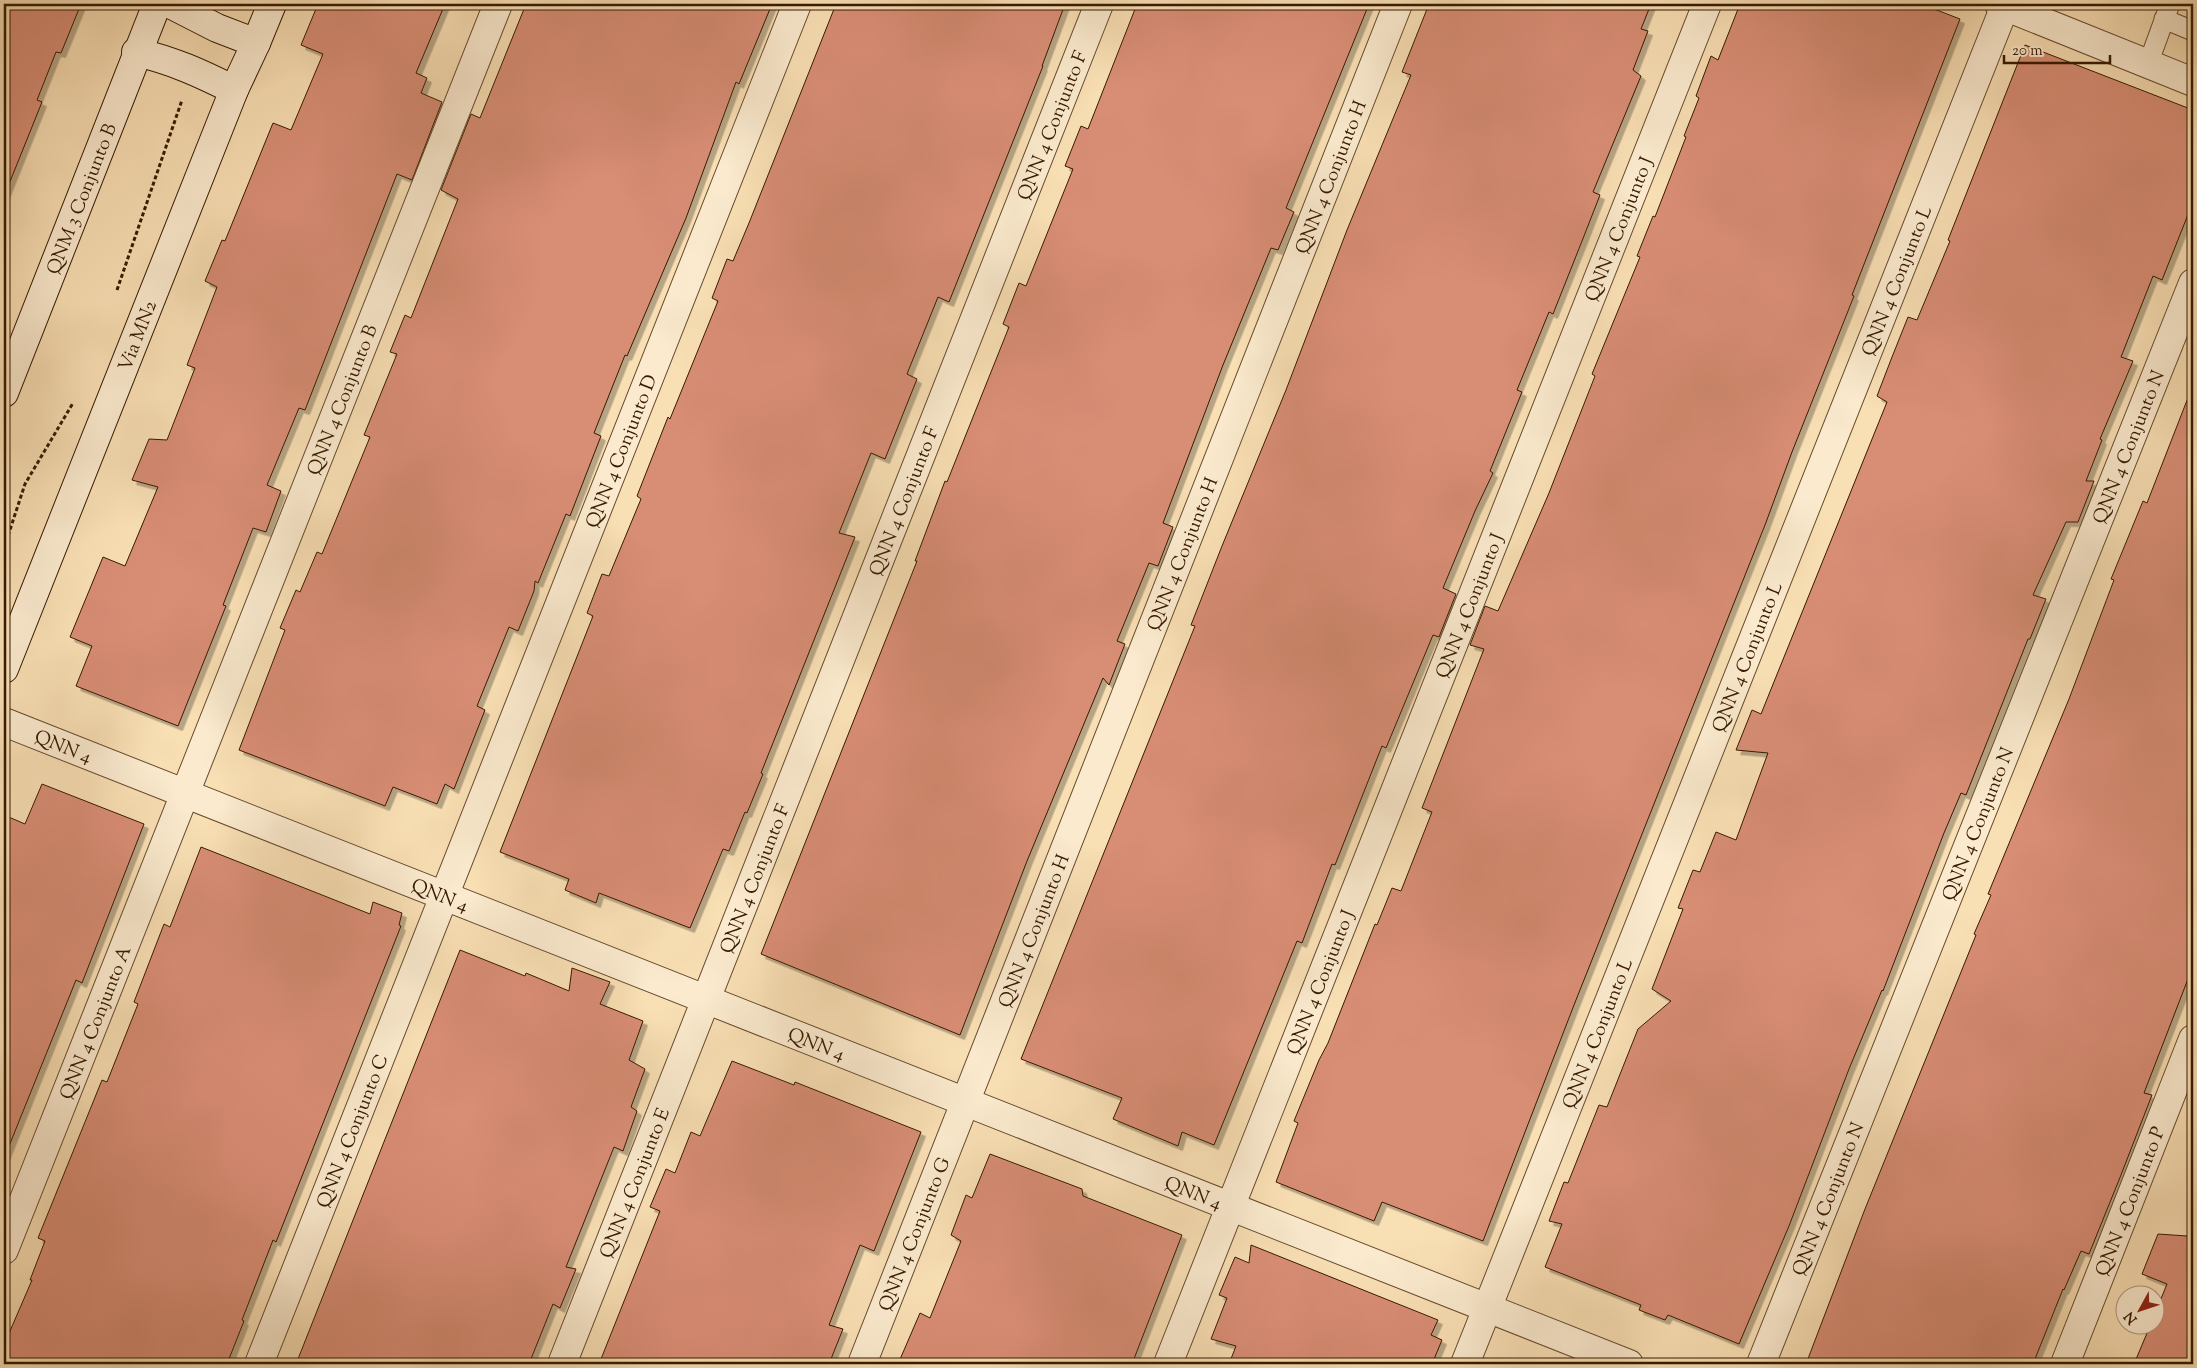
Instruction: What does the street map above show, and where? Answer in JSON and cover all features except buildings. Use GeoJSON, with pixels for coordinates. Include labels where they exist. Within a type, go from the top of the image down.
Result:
{"type":"FeatureCollection","features":[{"type":"Feature","properties":{"kind":"street","name":"QNM 3 Conjunto B"},"geometry":{"type":"LineString","coordinates":[[4,393],[156,4]]}},
{"type":"Feature","properties":{"kind":"street"},"geometry":{"type":"LineString","coordinates":[[170,4],[217,28],[256,44]]}},
{"type":"Feature","properties":{"kind":"street","name":"Via MN2"},"geometry":{"type":"LineString","coordinates":[[4,669],[234,90],[256,44],[272,4]]}},
{"type":"Feature","properties":{"kind":"street","name":"QNN 4 Conjunto B"},"geometry":{"type":"LineString","coordinates":[[185,795],[498,4]]}},
{"type":"Feature","properties":{"kind":"street","name":"QNN 4 Conjunto D"},"geometry":{"type":"LineString","coordinates":[[445,898],[797,4]]}},
{"type":"Feature","properties":{"kind":"street","name":"QNN 4 Conjunto F"},"geometry":{"type":"LineString","coordinates":[[706,1000],[1100,4]]}},
{"type":"Feature","properties":{"kind":"street","name":"QNN 4 Conjunto H"},"geometry":{"type":"LineString","coordinates":[[965,1102],[1398,4]]}},
{"type":"Feature","properties":{"kind":"street","name":"QNN 4 Conjunto J"},"geometry":{"type":"LineString","coordinates":[[1168,1364],[1707,4]]}},
{"type":"Feature","properties":{"kind":"street"},"geometry":{"type":"LineString","coordinates":[[2002,5],[2193,82]]}},
{"type":"Feature","properties":{"kind":"street","name":"QNN 4 Conjunto L"},"geometry":{"type":"LineString","coordinates":[[1465,1364],[2002,5]]}},
{"type":"Feature","properties":{"kind":"street"},"geometry":{"type":"LineString","coordinates":[[136,52],[165,59],[193,69],[234,90]]}},
{"type":"Feature","properties":{"kind":"street","name":"QNN 4 Conjunto N"},"geometry":{"type":"LineString","coordinates":[[1761,1364],[2193,283]]}},
{"type":"Feature","properties":{"kind":"street","name":"QNN 4"},"geometry":{"type":"LineString","coordinates":[[4,722],[445,898],[1629,1364]]}},
{"type":"Feature","properties":{"kind":"street","name":"QNN 4 Conjunto A"},"geometry":{"type":"LineString","coordinates":[[4,1250],[185,795]]}},
{"type":"Feature","properties":{"kind":"street","name":"QNN 4 Conjunto C"},"geometry":{"type":"LineString","coordinates":[[259,1364],[445,898]]}},
{"type":"Feature","properties":{"kind":"street","name":"QNN 4 Conjunto E"},"geometry":{"type":"LineString","coordinates":[[562,1364],[706,1000]]}},
{"type":"Feature","properties":{"kind":"street","name":"QNN 4 Conjunto P"},"geometry":{"type":"LineString","coordinates":[[2065,1364],[2193,1039]]}},
{"type":"Feature","properties":{"kind":"street","name":"QNN 4 Conjunto G"},"geometry":{"type":"LineString","coordinates":[[862,1364],[965,1102]]}},
{"type":"Feature","properties":{"kind":"lane"},"geometry":{"type":"LineString","coordinates":[[2148,64],[2167,12],[2193,32]]}},
{"type":"Feature","properties":{"kind":"path"},"geometry":{"type":"LineString","coordinates":[[116,293],[193,69]]}},
{"type":"Feature","properties":{"kind":"path"},"geometry":{"type":"LineString","coordinates":[[4,548],[25,484],[73,402]]}}]}
